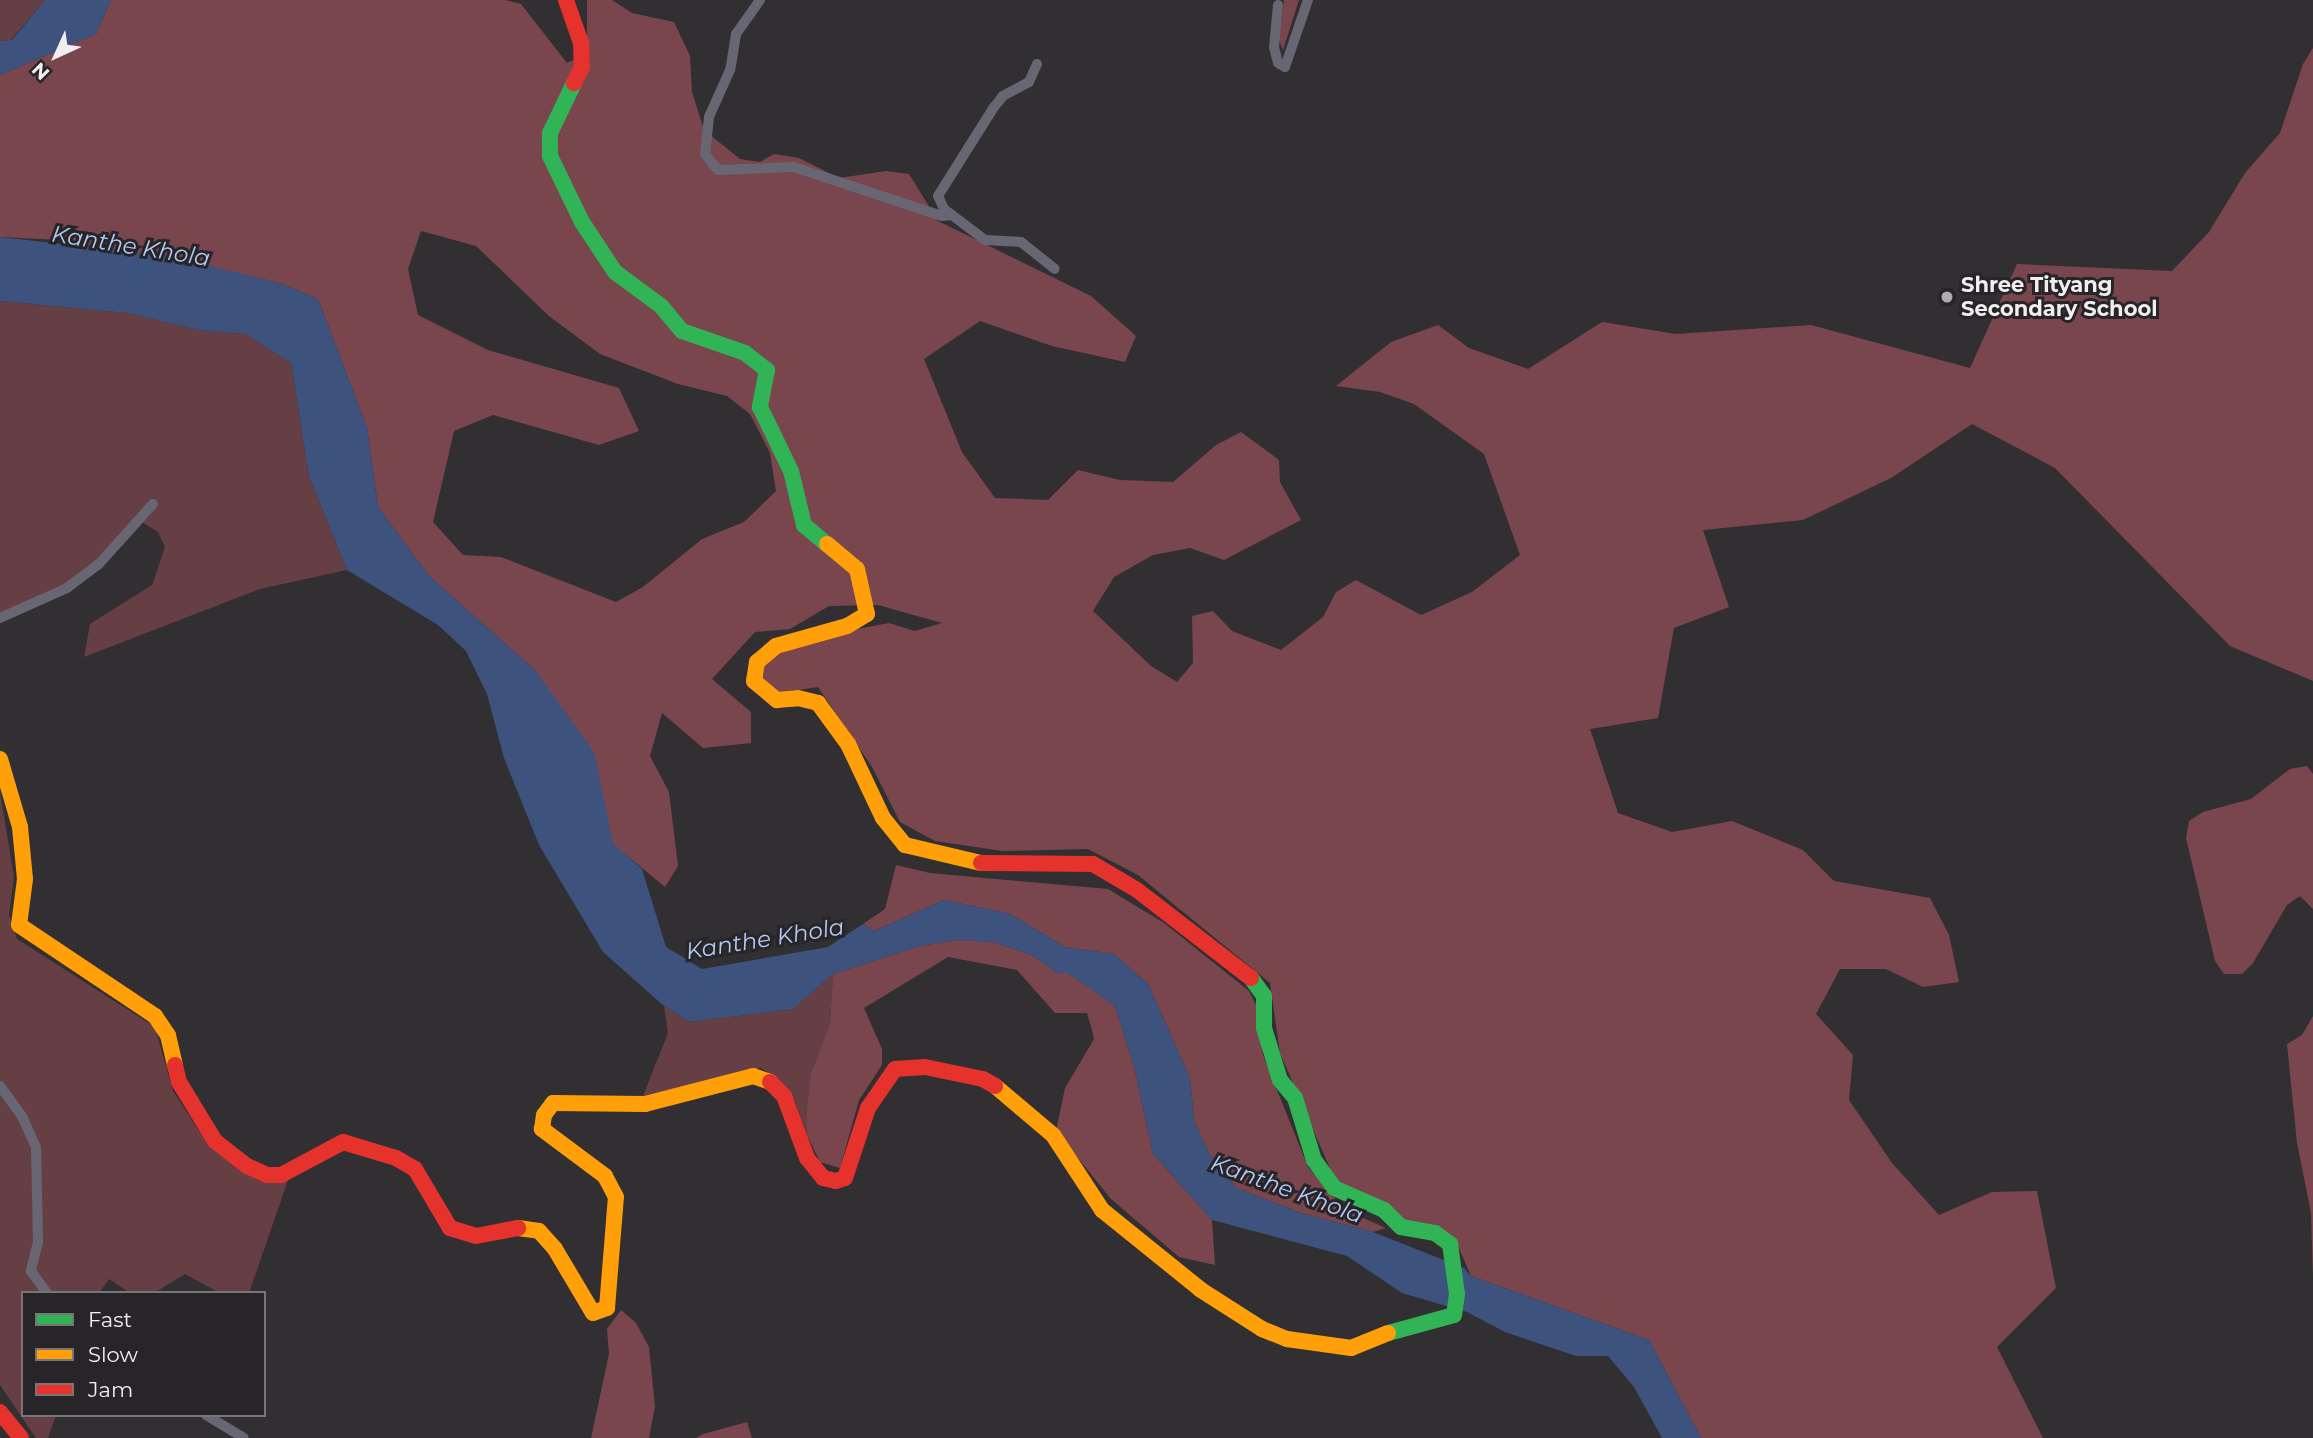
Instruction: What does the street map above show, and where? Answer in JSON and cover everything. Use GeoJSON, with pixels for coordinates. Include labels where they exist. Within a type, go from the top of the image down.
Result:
{"type":"FeatureCollection","features":[{"type":"Feature","properties":{"kind":"street"},"geometry":{"type":"LineString","coordinates":[[0,759],[20,827],[25,880],[19,925],[155,1016],[168,1035],[179,1082],[215,1141],[247,1166],[267,1175],[281,1175],[342,1142],[396,1158],[421,1176],[450,1228],[476,1236],[524,1227],[539,1231],[555,1249],[593,1313],[607,1308],[612,1280],[616,1197],[606,1176],[542,1129],[544,1115],[554,1103],[645,1104],[753,1076],[771,1082],[784,1097],[807,1158],[823,1178],[836,1181],[845,1178],[868,1108],[884,1082],[895,1069],[925,1067],[983,1079],[1004,1091],[1053,1135],[1102,1210],[1201,1290],[1262,1329],[1287,1339],[1351,1348],[1395,1329],[1454,1315],[1457,1294],[1450,1244],[1435,1233],[1401,1227],[1384,1210],[1334,1188],[1314,1160],[1295,1098],[1280,1080],[1264,1028],[1264,996],[1249,976],[1137,890],[1093,864],[1012,866],[954,860],[905,845],[883,818],[848,744],[818,703],[798,698],[777,700],[754,681],[757,662],[776,646],[847,626],[867,614],[857,569],[804,525],[791,471],[760,407],[767,370],[745,353],[682,331],[661,306],[615,272],[582,222],[550,156],[554,121],[582,67],[581,43],[566,0]]}},
{"type":"Feature","properties":{"kind":"street"},"geometry":{"type":"LineString","coordinates":[[760,0],[736,34],[730,70],[709,117],[705,154],[718,170],[794,167],[931,213],[953,215]]}},
{"type":"Feature","properties":{"kind":"street"},"geometry":{"type":"LineString","coordinates":[[1278,5],[1274,47],[1278,63],[1285,67],[1308,0]]}},
{"type":"Feature","properties":{"kind":"street"},"geometry":{"type":"LineString","coordinates":[[1037,64],[1029,82],[1011,90],[994,107],[967,155],[942,186],[939,203],[985,240],[1021,242],[1055,269]]}},
{"type":"Feature","properties":{"kind":"street"},"geometry":{"type":"LineString","coordinates":[[0,618],[67,589],[98,565],[153,504]]}},
{"type":"Feature","properties":{"kind":"street"},"geometry":{"type":"LineString","coordinates":[[0,1086],[23,1116],[36,1147],[38,1242],[31,1271],[46,1291]]}},
{"type":"Feature","properties":{"kind":"street"},"geometry":{"type":"LineString","coordinates":[[0,1412],[21,1438]]}},
{"type":"Feature","properties":{"kind":"street"},"geometry":{"type":"LineString","coordinates":[[209,1417],[244,1438]]}},
{"type":"Feature","properties":{"kind":"shaded area"},"geometry":{"type":"Polygon","coordinates":[[[0,0],[45,0],[11,40],[0,41],[0,0]]]}},
{"type":"Feature","properties":{"kind":"shaded area"},"geometry":{"type":"Polygon","coordinates":[[[111,0],[505,0],[521,4],[567,63],[587,53],[587,0],[612,0],[632,13],[674,22],[690,56],[692,92],[704,130],[740,159],[760,162],[774,154],[799,158],[839,178],[886,171],[909,174],[938,221],[1091,296],[1136,336],[1125,362],[1052,346],[980,321],[924,359],[962,452],[995,498],[1048,500],[1078,470],[1120,480],[1173,482],[1216,445],[1241,432],[1279,460],[1280,482],[1301,520],[1224,560],[1190,548],[1153,555],[1114,577],[1093,611],[1151,666],[1177,682],[1193,663],[1192,616],[1213,611],[1232,631],[1281,650],[1323,617],[1336,592],[1356,580],[1421,615],[1472,592],[1520,555],[1484,454],[1414,404],[1380,392],[1336,386],[1391,342],[1438,325],[1469,348],[1528,369],[1602,322],[1676,334],[1811,325],[1970,368],[2017,264],[2172,271],[2209,232],[2245,173],[2280,133],[2303,64],[2313,48],[2313,681],[2230,646],[2055,468],[1972,424],[1891,478],[1803,520],[1703,530],[1729,607],[1674,628],[1658,718],[1590,729],[1618,813],[1672,832],[1732,821],[1803,850],[1834,881],[1930,898],[1949,935],[1959,982],[1923,987],[1886,969],[1840,969],[1816,1014],[1853,1055],[1849,1100],[1892,1163],[1939,1215],[1992,1192],[2037,1191],[2056,1288],[1997,1347],[2043,1438],[1701,1438],[1649,1340],[1471,1276],[1455,1239],[1403,1222],[1335,1180],[1280,1053],[1270,983],[1138,875],[1088,849],[1003,851],[935,841],[900,822],[872,767],[818,687],[778,693],[759,674],[770,657],[837,633],[889,623],[915,631],[942,623],[878,605],[829,606],[790,629],[755,632],[712,679],[751,712],[751,743],[703,748],[662,713],[650,756],[669,792],[678,866],[665,887],[613,844],[602,802],[536,671],[429,576],[378,507],[367,428],[318,299],[283,284],[237,273],[59,240],[0,237],[0,75],[96,34],[111,0]],[[421,231],[408,269],[418,315],[488,350],[619,388],[639,431],[599,445],[493,415],[454,431],[433,522],[463,555],[501,557],[616,602],[643,587],[702,539],[744,522],[776,491],[770,453],[750,414],[727,396],[678,384],[600,354],[549,316],[476,246],[421,231]]]}},
{"type":"Feature","properties":{"kind":"shaded area"},"geometry":{"type":"Polygon","coordinates":[[[1284,0],[1299,0],[1283,50],[1279,40],[1284,0]]]}},
{"type":"Feature","properties":{"kind":"shaded area"},"geometry":{"type":"Polygon","coordinates":[[[0,301],[127,313],[199,330],[246,334],[291,363],[309,476],[347,570],[260,589],[84,657],[90,624],[152,585],[165,547],[158,532],[142,522],[99,567],[0,620],[0,301]]]}},
{"type":"Feature","properties":{"kind":"shaded area"},"geometry":{"type":"Polygon","coordinates":[[[2307,766],[2313,774],[2313,909],[2300,896],[2287,905],[2253,963],[2242,974],[2224,974],[2215,961],[2186,838],[2189,821],[2203,812],[2251,799],[2290,769],[2307,766]]]}},
{"type":"Feature","properties":{"kind":"shaded area"},"geometry":{"type":"Polygon","coordinates":[[[0,792],[14,877],[9,915],[17,939],[155,1027],[173,1091],[199,1131],[243,1172],[266,1180],[288,1180],[250,1291],[216,1291],[185,1274],[157,1291],[127,1291],[109,1279],[100,1291],[21,1291],[21,1416],[0,1385],[0,792]]]}},
{"type":"Feature","properties":{"kind":"shaded area"},"geometry":{"type":"Polygon","coordinates":[[[896,865],[930,873],[1108,889],[1164,923],[1249,991],[1256,1005],[1263,1055],[1308,1167],[1345,1210],[1386,1228],[1373,1232],[1301,1213],[1236,1188],[1209,1153],[1194,1121],[1190,1078],[1148,984],[1114,954],[1065,947],[1010,914],[944,900],[874,931],[863,924],[885,909],[896,865]]]}},
{"type":"Feature","properties":{"kind":"shaded area"},"geometry":{"type":"Polygon","coordinates":[[[959,940],[993,942],[1032,955],[1059,974],[1066,971],[1115,1006],[1134,1066],[1153,1154],[1212,1220],[1215,1265],[1179,1257],[1111,1199],[1056,1131],[1065,1088],[1094,1039],[1092,1030],[1087,1013],[1055,1013],[1017,970],[948,957],[864,1008],[882,1049],[882,1065],[859,1100],[840,1168],[820,1162],[807,1135],[807,1109],[811,1073],[830,1023],[833,974],[920,946],[959,940]]]}},
{"type":"Feature","properties":{"kind":"shaded area"},"geometry":{"type":"Polygon","coordinates":[[[833,974],[830,1023],[811,1073],[807,1135],[795,1101],[777,1078],[761,1068],[643,1096],[668,1033],[664,1006],[690,1022],[793,1009],[833,974]]]}},
{"type":"Feature","properties":{"kind":"shaded area"},"geometry":{"type":"Polygon","coordinates":[[[2313,1016],[2313,1276],[2311,1213],[2297,1143],[2287,1044],[2302,1035],[2313,1016]]]}},
{"type":"Feature","properties":{"kind":"shaded area"},"geometry":{"type":"Polygon","coordinates":[[[621,1310],[636,1323],[649,1347],[655,1406],[649,1438],[591,1438],[609,1354],[607,1329],[621,1310]]]}},
{"type":"Feature","properties":{"kind":"shaded area"},"geometry":{"type":"Polygon","coordinates":[[[22,1417],[55,1417],[48,1438],[36,1438],[22,1417]]]}},
{"type":"Feature","properties":{"kind":"shaded area"},"geometry":{"type":"Polygon","coordinates":[[[747,1422],[752,1438],[696,1438],[703,1434],[747,1422]]]}},
{"type":"Feature","properties":{"kind":"water"},"geometry":{"type":"Polygon","coordinates":[[[45,0],[111,0],[96,34],[0,75],[0,41],[12,40],[45,0]]]}},
{"type":"Feature","properties":{"kind":"water"},"geometry":{"type":"Polygon","coordinates":[[[0,237],[169,256],[283,284],[318,299],[367,428],[378,507],[429,576],[536,671],[594,752],[613,843],[642,869],[666,947],[702,969],[828,947],[863,924],[874,931],[944,900],[1010,914],[1065,947],[1114,954],[1148,984],[1190,1078],[1194,1121],[1209,1153],[1236,1188],[1301,1213],[1373,1232],[1464,1268],[1471,1276],[1649,1340],[1701,1438],[1662,1438],[1634,1387],[1608,1356],[1576,1356],[1505,1332],[1467,1312],[1402,1293],[1347,1256],[1212,1220],[1153,1154],[1134,1066],[1115,1006],[1066,972],[1059,974],[1032,955],[993,942],[959,940],[920,946],[833,974],[793,1009],[690,1022],[664,1006],[603,952],[539,845],[504,758],[487,694],[466,651],[438,625],[347,570],[309,476],[291,363],[246,334],[199,330],[127,313],[0,301],[0,237]]]}},
{"type":"Feature","properties":{"kind":"traffic: fast"},"geometry":{"type":"LineString","coordinates":[[574,83],[550,133],[550,156],[582,222],[615,272],[661,306],[682,331],[745,353],[767,370],[760,407],[791,471],[804,525],[827,544]]}},
{"type":"Feature","properties":{"kind":"traffic: fast"},"geometry":{"type":"LineString","coordinates":[[1251,978],[1264,996],[1264,1028],[1280,1080],[1295,1098],[1314,1160],[1334,1188],[1384,1210],[1401,1227],[1435,1233],[1450,1244],[1457,1294],[1454,1315],[1388,1333]]}},
{"type":"Feature","properties":{"kind":"traffic: slow"},"geometry":{"type":"LineString","coordinates":[[827,544],[857,569],[867,614],[847,626],[776,646],[757,662],[754,681],[777,700],[798,698],[818,703],[848,744],[883,818],[905,845],[981,863]]}},
{"type":"Feature","properties":{"kind":"traffic: slow"},"geometry":{"type":"LineString","coordinates":[[0,759],[20,827],[25,879],[19,925],[155,1016],[168,1035],[175,1065]]}},
{"type":"Feature","properties":{"kind":"traffic: slow"},"geometry":{"type":"LineString","coordinates":[[518,1228],[539,1231],[555,1249],[593,1313],[607,1308],[616,1197],[605,1176],[542,1129],[544,1115],[553,1103],[645,1104],[753,1076],[770,1082]]}},
{"type":"Feature","properties":{"kind":"traffic: slow"},"geometry":{"type":"LineString","coordinates":[[995,1086],[1053,1135],[1102,1210],[1201,1290],[1262,1329],[1287,1339],[1351,1348],[1388,1333]]}},
{"type":"Feature","properties":{"kind":"traffic: jam"},"geometry":{"type":"LineString","coordinates":[[566,0],[581,43],[582,67],[574,83]]}},
{"type":"Feature","properties":{"kind":"traffic: jam"},"geometry":{"type":"LineString","coordinates":[[981,863],[1093,864],[1137,890],[1251,978]]}},
{"type":"Feature","properties":{"kind":"traffic: jam"},"geometry":{"type":"LineString","coordinates":[[175,1065],[179,1082],[215,1141],[247,1166],[267,1175],[281,1175],[343,1142],[396,1158],[415,1169],[450,1228],[476,1236],[518,1228]]}},
{"type":"Feature","properties":{"kind":"traffic: jam"},"geometry":{"type":"LineString","coordinates":[[770,1082],[784,1096],[807,1158],[823,1178],[836,1181],[845,1178],[868,1108],[895,1069],[925,1067],[983,1079],[995,1086]]}},
{"type":"Feature","properties":{"kind":"traffic: jam"},"geometry":{"type":"LineString","coordinates":[[0,1412],[21,1438]]}},
{"type":"Feature","properties":{"kind":"place","name":"Shree Tityang Secondary School"},"geometry":{"type":"Point","coordinates":[1947,297]}},
{"type":"Feature","properties":{"kind":"water label","name":"Kanthe Khola"},"geometry":{"type":"Point","coordinates":[131,246]}},
{"type":"Feature","properties":{"kind":"water label","name":"Kanthe Khola"},"geometry":{"type":"Point","coordinates":[765,939]}},
{"type":"Feature","properties":{"kind":"water label","name":"Kanthe Khola"},"geometry":{"type":"Point","coordinates":[1287,1189]}}]}
